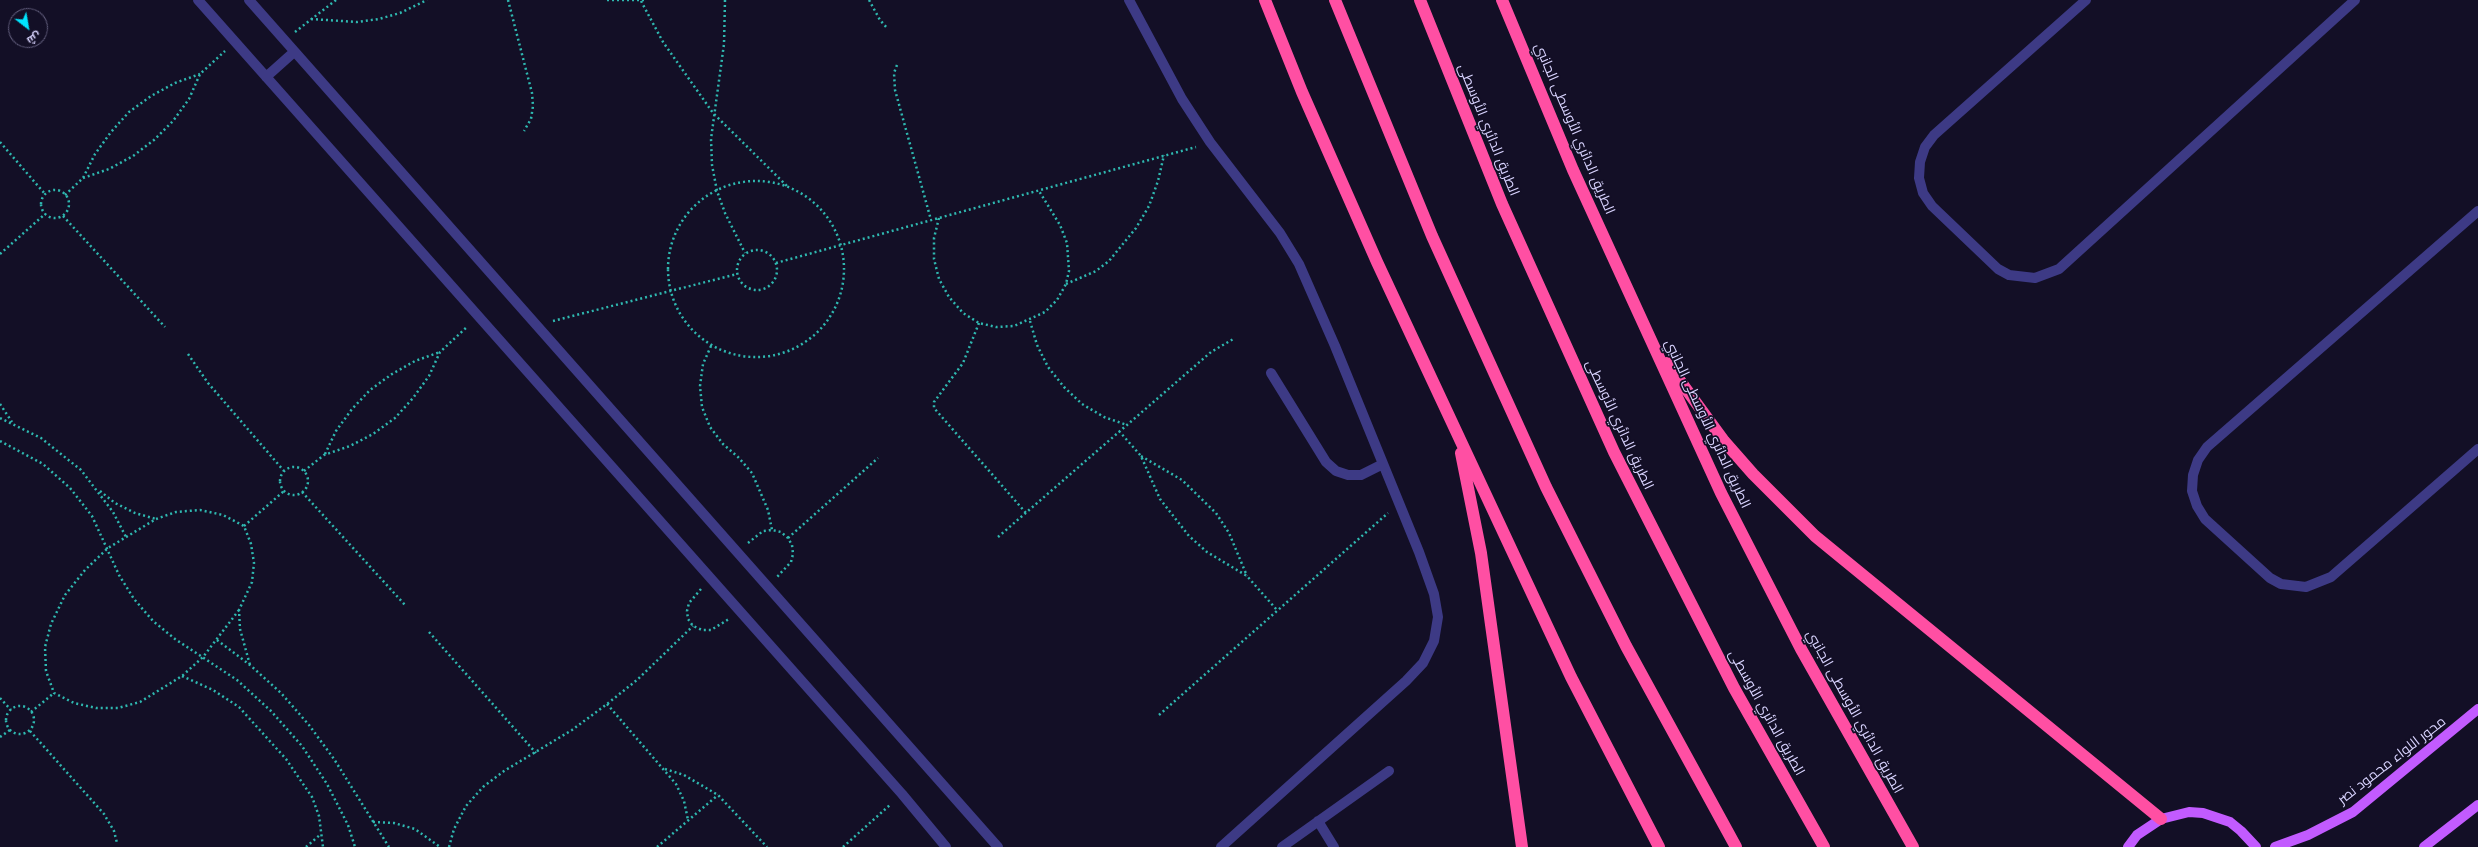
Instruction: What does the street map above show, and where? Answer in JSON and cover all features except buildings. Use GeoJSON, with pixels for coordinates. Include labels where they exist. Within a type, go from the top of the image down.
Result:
{"type":"FeatureCollection","features":[{"type":"Feature","properties":{"kind":"highway"},"geometry":{"type":"LineString","coordinates":[[1265,0],[1342,184],[1456,430],[1571,677],[1659,847]]}},
{"type":"Feature","properties":{"kind":"highway"},"geometry":{"type":"LineString","coordinates":[[1335,0],[1429,229],[1546,487],[1626,646],[1736,847]]}},
{"type":"Feature","properties":{"kind":"highway","name":"الطريق الدائري الأوسطى"},"geometry":{"type":"LineString","coordinates":[[1420,0],[1505,211],[1614,452],[1724,669],[1824,847]]}},
{"type":"Feature","properties":{"kind":"highway","name":"الطريق الدائري الأوسطى الجانبي"},"geometry":{"type":"LineString","coordinates":[[1502,0],[1573,170],[1648,333],[1683,414],[1760,571],[1843,725],[1913,847]]}},
{"type":"Feature","properties":{"kind":"highway"},"geometry":{"type":"LineString","coordinates":[[1648,333],[1697,406],[1724,441],[1758,479],[1815,536],[2161,819]]}},
{"type":"Feature","properties":{"kind":"highway"},"geometry":{"type":"LineString","coordinates":[[1456,430],[1481,553],[1522,847]]}},
{"type":"Feature","properties":{"kind":"main road","name":"محور اللواء محمود نصر"},"geometry":{"type":"LineString","coordinates":[[2275,847],[2308,835],[2353,812],[2478,709]]}},
{"type":"Feature","properties":{"kind":"main road"},"geometry":{"type":"LineString","coordinates":[[2424,847],[2478,806]]}},
{"type":"Feature","properties":{"kind":"main road"},"geometry":{"type":"LineString","coordinates":[[2128,847],[2138,835],[2161,819],[2189,812],[2217,817],[2241,831],[2256,847]]}},
{"type":"Feature","properties":{"kind":"street"},"geometry":{"type":"LineString","coordinates":[[198,0],[902,794],[946,847]]}},
{"type":"Feature","properties":{"kind":"street"},"geometry":{"type":"LineString","coordinates":[[249,0],[768,585],[998,847]]}},
{"type":"Feature","properties":{"kind":"street"},"geometry":{"type":"LineString","coordinates":[[1129,0],[1156,55],[1210,142],[1280,233],[1299,264],[1330,333],[1399,503],[1434,594],[1438,617],[1434,641],[1422,663],[1406,681],[1221,847]]}},
{"type":"Feature","properties":{"kind":"street"},"geometry":{"type":"LineString","coordinates":[[2086,0],[1934,135],[1925,147],[1920,162],[1921,185],[1932,206],[1998,268],[2009,275],[2035,278],[2059,269],[2355,0]]}},
{"type":"Feature","properties":{"kind":"street"},"geometry":{"type":"LineString","coordinates":[[266,77],[294,52]]}},
{"type":"Feature","properties":{"kind":"street"},"geometry":{"type":"LineString","coordinates":[[2478,211],[2207,447],[2198,460],[2193,475],[2192,491],[2197,506],[2205,519],[2270,578],[2281,584],[2306,587],[2331,578],[2478,449]]}},
{"type":"Feature","properties":{"kind":"street"},"geometry":{"type":"LineString","coordinates":[[1271,373],[1326,462],[1336,471],[1348,475],[1361,475],[1383,464]]}},
{"type":"Feature","properties":{"kind":"street"},"geometry":{"type":"LineString","coordinates":[[1282,847],[1390,771]]}},
{"type":"Feature","properties":{"kind":"street"},"geometry":{"type":"LineString","coordinates":[[1318,821],[1334,847]]}},
{"type":"Feature","properties":{"kind":"path"},"geometry":{"type":"LineString","coordinates":[[284,40],[336,0]]}},
{"type":"Feature","properties":{"kind":"path"},"geometry":{"type":"LineString","coordinates":[[311,19],[357,22],[379,19],[400,13],[427,0]]}},
{"type":"Feature","properties":{"kind":"path"},"geometry":{"type":"LineString","coordinates":[[508,0],[532,93],[533,106],[530,120],[524,131]]}},
{"type":"Feature","properties":{"kind":"path"},"geometry":{"type":"LineString","coordinates":[[608,0],[642,0],[663,42],[713,113],[788,187],[811,200],[825,215],[842,245],[845,268],[842,291],[833,313],[819,331],[801,346],[779,354],[756,358],[733,354],[711,346],[693,331],[679,313],[670,291],[668,264],[674,237],[688,213],[708,195],[717,191],[734,184],[761,181],[788,187]]}},
{"type":"Feature","properties":{"kind":"path"},"geometry":{"type":"LineString","coordinates":[[725,0],[724,44],[713,113],[711,139],[717,191],[725,213],[745,253]]}},
{"type":"Feature","properties":{"kind":"path"},"geometry":{"type":"LineString","coordinates":[[869,0],[880,20],[887,28]]}},
{"type":"Feature","properties":{"kind":"path"},"geometry":{"type":"LineString","coordinates":[[65,195],[83,178],[95,154],[110,132],[129,112],[157,93],[200,74],[235,42]]}},
{"type":"Feature","properties":{"kind":"path"},"geometry":{"type":"LineString","coordinates":[[897,65],[894,73],[895,90],[931,220]]}},
{"type":"Feature","properties":{"kind":"path"},"geometry":{"type":"LineString","coordinates":[[83,178],[109,169],[133,156],[154,140],[173,121],[189,99],[200,74]]}},
{"type":"Feature","properties":{"kind":"path"},"geometry":{"type":"LineString","coordinates":[[0,142],[46,194]]}},
{"type":"Feature","properties":{"kind":"path"},"geometry":{"type":"LineString","coordinates":[[776,263],[1210,142]]}},
{"type":"Feature","properties":{"kind":"path"},"geometry":{"type":"LineString","coordinates":[[1066,284],[1096,272],[1120,250],[1136,228],[1149,206],[1158,181],[1164,155]]}},
{"type":"Feature","properties":{"kind":"path"},"geometry":{"type":"LineString","coordinates":[[939,218],[934,238],[934,259],[939,279],[949,297],[963,313],[978,323],[996,327],[1014,326],[1030,321],[1045,312],[1057,300],[1066,284],[1070,257],[1067,243],[1060,224],[1039,190]]}},
{"type":"Feature","properties":{"kind":"path"},"geometry":{"type":"LineString","coordinates":[[52,191],[59,191],[65,195],[69,206],[63,216],[51,218],[45,214],[42,208],[42,201],[46,194],[52,191]]}},
{"type":"Feature","properties":{"kind":"path"},"geometry":{"type":"LineString","coordinates":[[0,254],[45,214]]}},
{"type":"Feature","properties":{"kind":"path"},"geometry":{"type":"LineString","coordinates":[[63,216],[165,327]]}},
{"type":"Feature","properties":{"kind":"path"},"geometry":{"type":"LineString","coordinates":[[760,250],[768,252],[776,263],[777,273],[774,281],[761,290],[746,288],[737,274],[738,263],[745,253],[760,250]]}},
{"type":"Feature","properties":{"kind":"path"},"geometry":{"type":"LineString","coordinates":[[538,326],[737,274]]}},
{"type":"Feature","properties":{"kind":"path"},"geometry":{"type":"LineString","coordinates":[[304,472],[324,455],[350,446],[373,434],[395,418],[413,398],[428,376],[440,352],[478,316]]}},
{"type":"Feature","properties":{"kind":"path"},"geometry":{"type":"LineString","coordinates":[[1030,321],[1037,345],[1048,367],[1064,387],[1082,404],[1104,417],[1127,425]]}},
{"type":"Feature","properties":{"kind":"path"},"geometry":{"type":"LineString","coordinates":[[978,323],[963,363],[934,402],[934,408],[1026,513]]}},
{"type":"Feature","properties":{"kind":"path"},"geometry":{"type":"LineString","coordinates":[[998,537],[1211,352],[1235,338]]}},
{"type":"Feature","properties":{"kind":"path"},"geometry":{"type":"LineString","coordinates":[[711,346],[703,364],[700,386],[702,407],[710,427],[755,479],[768,510],[772,530]]}},
{"type":"Feature","properties":{"kind":"path"},"geometry":{"type":"LineString","coordinates":[[324,455],[336,431],[370,390],[392,374],[415,361],[440,352]]}},
{"type":"Feature","properties":{"kind":"path"},"geometry":{"type":"LineString","coordinates":[[188,354],[208,383],[284,471]]}},
{"type":"Feature","properties":{"kind":"path"},"geometry":{"type":"LineString","coordinates":[[0,404],[12,423]]}},
{"type":"Feature","properties":{"kind":"path"},"geometry":{"type":"LineString","coordinates":[[0,418],[12,423],[62,453],[98,490],[115,503],[135,513],[156,520]]}},
{"type":"Feature","properties":{"kind":"path"},"geometry":{"type":"LineString","coordinates":[[1119,431],[1141,456],[1160,499],[1189,536],[1207,552],[1247,576],[1278,610]]}},
{"type":"Feature","properties":{"kind":"path"},"geometry":{"type":"LineString","coordinates":[[0,441],[43,464],[70,488],[92,516],[127,587],[153,621],[243,685],[271,711],[302,746],[327,784],[348,826],[355,847]]}},
{"type":"Feature","properties":{"kind":"path"},"geometry":{"type":"LineString","coordinates":[[1141,456],[1182,480],[1216,513],[1236,547],[1247,576]]}},
{"type":"Feature","properties":{"kind":"path"},"geometry":{"type":"LineString","coordinates":[[788,538],[878,458]]}},
{"type":"Feature","properties":{"kind":"path"},"geometry":{"type":"LineString","coordinates":[[291,468],[298,468],[304,472],[308,482],[302,492],[289,494],[284,491],[280,484],[284,471],[291,468]]}},
{"type":"Feature","properties":{"kind":"path"},"geometry":{"type":"LineString","coordinates":[[98,490],[126,537]]}},
{"type":"Feature","properties":{"kind":"path"},"geometry":{"type":"LineString","coordinates":[[244,526],[284,491]]}},
{"type":"Feature","properties":{"kind":"path"},"geometry":{"type":"LineString","coordinates":[[302,492],[405,605]]}},
{"type":"Feature","properties":{"kind":"path"},"geometry":{"type":"LineString","coordinates":[[1158,715],[1399,503]]}},
{"type":"Feature","properties":{"kind":"path"},"geometry":{"type":"LineString","coordinates":[[200,510],[223,515],[244,526],[251,544],[254,563],[252,582],[239,610],[203,657],[182,676],[140,702],[118,708],[96,708],[81,705],[54,693],[46,671],[45,655],[51,624],[69,590],[85,570],[108,548],[126,537],[156,520],[176,512],[200,510]]}},
{"type":"Feature","properties":{"kind":"path"},"geometry":{"type":"LineString","coordinates":[[738,552],[763,531],[772,530],[781,532],[788,538],[792,545],[793,554],[791,562],[768,585]]}},
{"type":"Feature","properties":{"kind":"path"},"geometry":{"type":"LineString","coordinates":[[710,578],[689,603],[688,619],[693,626],[702,630],[711,630],[740,612]]}},
{"type":"Feature","properties":{"kind":"path"},"geometry":{"type":"LineString","coordinates":[[239,610],[240,629],[250,665]]}},
{"type":"Feature","properties":{"kind":"path"},"geometry":{"type":"LineString","coordinates":[[449,847],[454,829],[466,806],[483,787],[504,771],[536,753],[607,704],[637,680],[693,626]]}},
{"type":"Feature","properties":{"kind":"path"},"geometry":{"type":"LineString","coordinates":[[428,632],[536,753]]}},
{"type":"Feature","properties":{"kind":"path"},"geometry":{"type":"LineString","coordinates":[[216,640],[250,665],[281,693],[310,725],[334,759],[389,847]]}},
{"type":"Feature","properties":{"kind":"path"},"geometry":{"type":"LineString","coordinates":[[182,676],[213,690],[239,707],[286,759],[312,797],[319,816],[323,847]]}},
{"type":"Feature","properties":{"kind":"path"},"geometry":{"type":"LineString","coordinates":[[31,712],[54,693]]}},
{"type":"Feature","properties":{"kind":"path"},"geometry":{"type":"LineString","coordinates":[[0,698],[11,710]]}},
{"type":"Feature","properties":{"kind":"path"},"geometry":{"type":"LineString","coordinates":[[607,704],[665,769],[682,796],[688,820]]}},
{"type":"Feature","properties":{"kind":"path"},"geometry":{"type":"LineString","coordinates":[[22,707],[31,712],[34,722],[30,731],[20,734],[10,730],[6,720],[11,710],[22,707]]}},
{"type":"Feature","properties":{"kind":"path"},"geometry":{"type":"LineString","coordinates":[[0,737],[10,730]]}},
{"type":"Feature","properties":{"kind":"path"},"geometry":{"type":"LineString","coordinates":[[30,731],[104,814],[114,831],[117,843]]}},
{"type":"Feature","properties":{"kind":"path"},"geometry":{"type":"LineString","coordinates":[[665,769],[684,775],[718,794],[767,847]]}},
{"type":"Feature","properties":{"kind":"path"},"geometry":{"type":"LineString","coordinates":[[657,847],[718,794]]}},
{"type":"Feature","properties":{"kind":"path"},"geometry":{"type":"LineString","coordinates":[[843,847],[902,794]]}},
{"type":"Feature","properties":{"kind":"path"},"geometry":{"type":"LineString","coordinates":[[373,822],[394,823],[415,829],[440,847]]}},
{"type":"Feature","properties":{"kind":"path"},"geometry":{"type":"LineString","coordinates":[[306,847],[322,834]]}}]}
